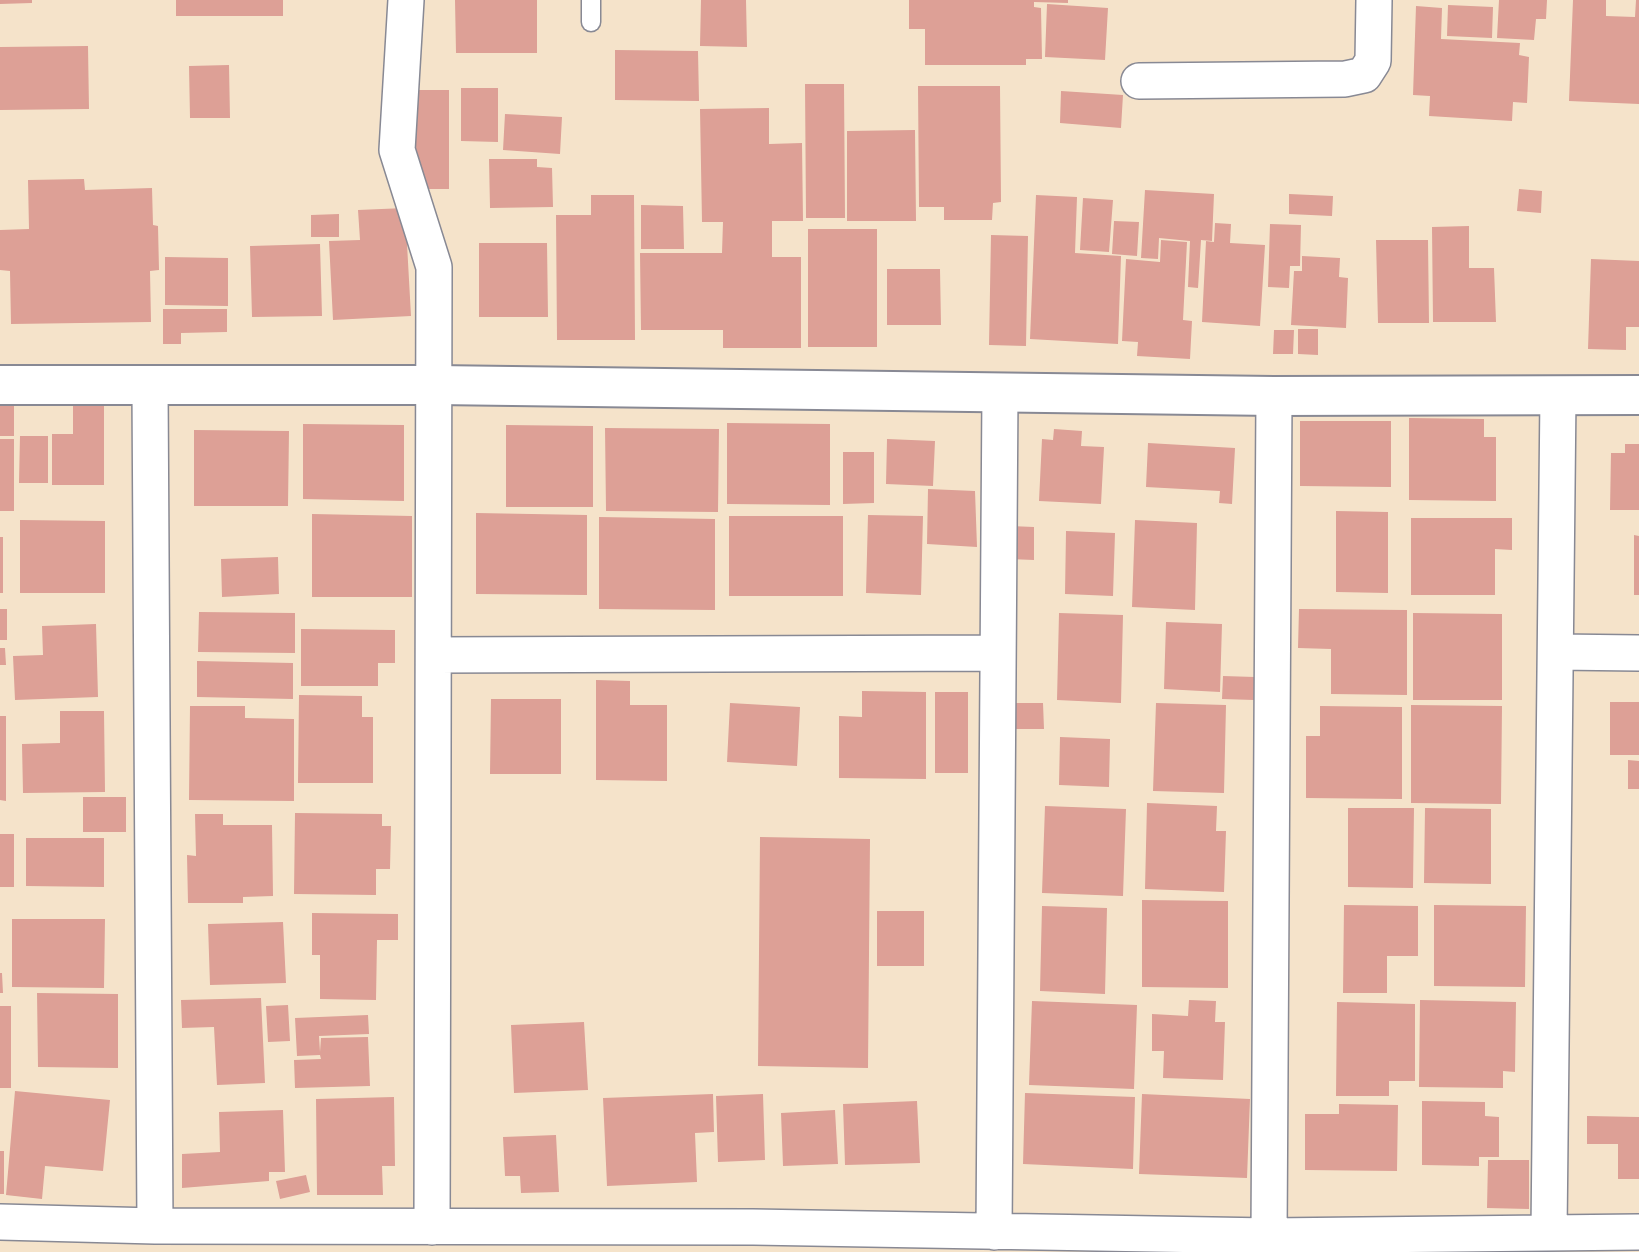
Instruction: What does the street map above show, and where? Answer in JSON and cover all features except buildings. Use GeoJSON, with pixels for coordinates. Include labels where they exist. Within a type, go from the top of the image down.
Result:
{"type":"FeatureCollection","features":[{"type":"Feature","properties":{"kind":"street"},"geometry":{"type":"LineString","coordinates":[[406,0],[397,150],[434,267],[436,385],[432,1227]]}},
{"type":"Feature","properties":{"kind":"street"},"geometry":{"type":"LineString","coordinates":[[1139,81],[1345,79],[1364,75],[1373,61],[1374,0]]}},
{"type":"Feature","properties":{"kind":"street"},"geometry":{"type":"LineString","coordinates":[[0,385],[436,385],[1274,396],[1639,395]]}},
{"type":"Feature","properties":{"kind":"street"},"geometry":{"type":"LineString","coordinates":[[150,387],[155,1226]]}},
{"type":"Feature","properties":{"kind":"street"},"geometry":{"type":"LineString","coordinates":[[994,1232],[1000,392]]}},
{"type":"Feature","properties":{"kind":"street"},"geometry":{"type":"LineString","coordinates":[[1549,1231],[1558,395]]}},
{"type":"Feature","properties":{"kind":"street"},"geometry":{"type":"LineString","coordinates":[[1269,1236],[1274,396]]}},
{"type":"Feature","properties":{"kind":"street"},"geometry":{"type":"LineString","coordinates":[[1557,652],[1639,653]]}},
{"type":"Feature","properties":{"kind":"street"},"geometry":{"type":"LineString","coordinates":[[435,655],[998,653]]}},
{"type":"Feature","properties":{"kind":"street"},"geometry":{"type":"LineString","coordinates":[[0,1222],[155,1226],[1269,1236],[1639,1232]]}},
{"type":"Feature","properties":{"kind":"lane"},"geometry":{"type":"LineString","coordinates":[[592,0],[592,22]]}}]}
